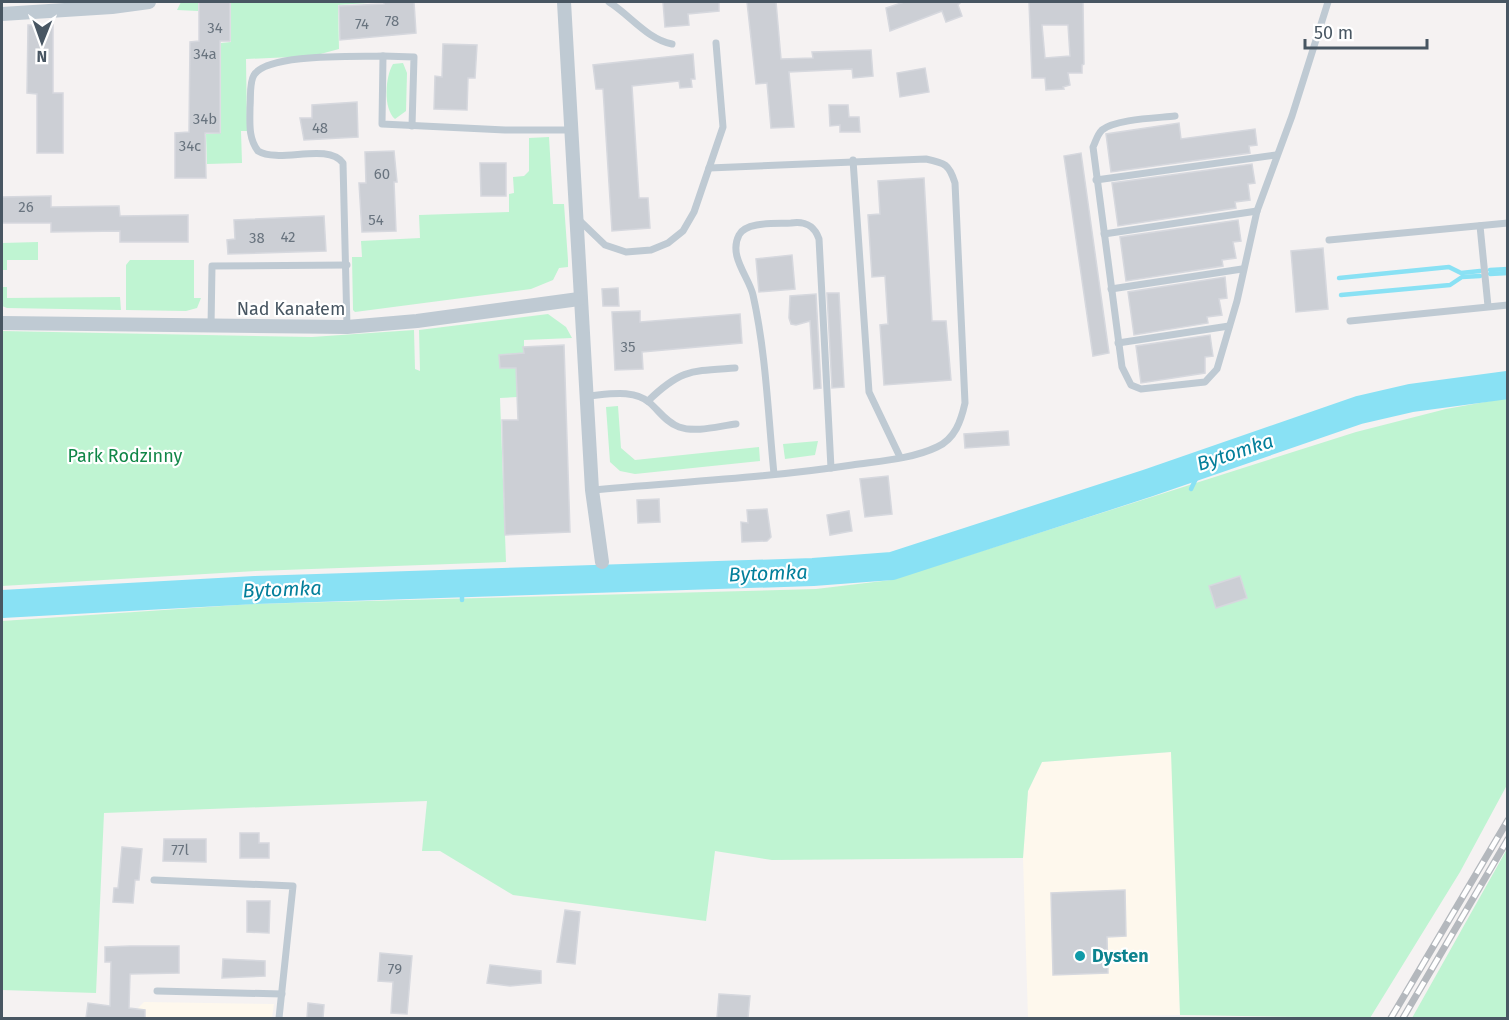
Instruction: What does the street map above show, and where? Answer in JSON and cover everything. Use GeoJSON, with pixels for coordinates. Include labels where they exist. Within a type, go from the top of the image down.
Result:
{"type":"FeatureCollection","features":[{"type":"Feature","properties":{"kind":"street"},"geometry":{"type":"LineString","coordinates":[[2,14],[149,2]]}},
{"type":"Feature","properties":{"kind":"street"},"geometry":{"type":"LineString","coordinates":[[564,2],[585,396],[592,490],[602,562]]}},
{"type":"Feature","properties":{"kind":"street","name":"Nad Kanałem"},"geometry":{"type":"LineString","coordinates":[[2,323],[347,327],[417,321],[579,299]]}},
{"type":"Feature","properties":{"kind":"lane"},"geometry":{"type":"LineString","coordinates":[[609,2],[648,33],[662,42],[672,44]]}},
{"type":"Feature","properties":{"kind":"lane"},"geometry":{"type":"LineString","coordinates":[[1175,116],[1114,124],[1105,128],[1098,135],[1094,147],[1096,180],[1122,367],[1131,385],[1140,389],[1193,384],[1212,377],[1229,326],[1257,211],[1292,116],[1328,2]]}},
{"type":"Feature","properties":{"kind":"lane"},"geometry":{"type":"LineString","coordinates":[[575,216],[605,245],[614,250],[651,250],[668,243],[683,231],[694,212],[723,127],[716,44]]}},
{"type":"Feature","properties":{"kind":"lane"},"geometry":{"type":"LineString","coordinates":[[347,327],[343,163],[332,155],[273,156],[258,151],[250,126],[252,77],[268,64],[285,61],[383,56],[414,57],[412,126]]}},
{"type":"Feature","properties":{"kind":"lane"},"geometry":{"type":"LineString","coordinates":[[383,56],[382,124],[571,130]]}},
{"type":"Feature","properties":{"kind":"lane"},"geometry":{"type":"LineString","coordinates":[[1096,180],[1276,155]]}},
{"type":"Feature","properties":{"kind":"lane"},"geometry":{"type":"LineString","coordinates":[[592,490],[831,468],[900,457],[937,447],[950,439],[961,422],[965,403],[955,183],[950,168],[933,160],[853,160],[709,168]]}},
{"type":"Feature","properties":{"kind":"lane"},"geometry":{"type":"LineString","coordinates":[[853,160],[870,392],[900,457]]}},
{"type":"Feature","properties":{"kind":"lane"},"geometry":{"type":"LineString","coordinates":[[1104,234],[1257,211]]}},
{"type":"Feature","properties":{"kind":"lane"},"geometry":{"type":"LineString","coordinates":[[774,474],[753,293],[738,260],[738,236],[743,229],[754,226],[795,222],[808,224],[816,229],[819,238],[831,468]]}},
{"type":"Feature","properties":{"kind":"lane"},"geometry":{"type":"LineString","coordinates":[[1329,240],[1508,223]]}},
{"type":"Feature","properties":{"kind":"lane"},"geometry":{"type":"LineString","coordinates":[[1480,225],[1488,306]]}},
{"type":"Feature","properties":{"kind":"lane"},"geometry":{"type":"LineString","coordinates":[[211,327],[212,266],[347,265]]}},
{"type":"Feature","properties":{"kind":"lane"},"geometry":{"type":"LineString","coordinates":[[1111,289],[1242,269]]}},
{"type":"Feature","properties":{"kind":"lane"},"geometry":{"type":"LineString","coordinates":[[1350,321],[1508,305]]}},
{"type":"Feature","properties":{"kind":"lane"},"geometry":{"type":"LineString","coordinates":[[1118,343],[1229,326]]}},
{"type":"Feature","properties":{"kind":"lane"},"geometry":{"type":"LineString","coordinates":[[648,401],[668,381],[680,374],[735,368]]}},
{"type":"Feature","properties":{"kind":"lane"},"geometry":{"type":"LineString","coordinates":[[585,396],[623,394],[648,401],[666,419],[679,427],[694,429],[736,424]]}},
{"type":"Feature","properties":{"kind":"lane"},"geometry":{"type":"LineString","coordinates":[[154,880],[293,886],[279,1018]]}},
{"type":"Feature","properties":{"kind":"lane"},"geometry":{"type":"LineString","coordinates":[[157,991],[282,994]]}},
{"type":"Feature","properties":{"kind":"shaded area"},"geometry":{"type":"Polygon","coordinates":[[[1172,752],[1180,1015],[1028,1018],[1023,858],[1028,791],[1042,762],[1172,752]]]}},
{"type":"Feature","properties":{"kind":"shaded area"},"geometry":{"type":"Polygon","coordinates":[[[144,1002],[274,1004],[272,1018],[138,1018],[138,1008],[144,1002]]]}},
{"type":"Feature","properties":{"kind":"green space"},"geometry":{"type":"Polygon","coordinates":[[[181,2],[198,2],[198,11],[177,10],[181,2]]]}},
{"type":"Feature","properties":{"kind":"green space"},"geometry":{"type":"Polygon","coordinates":[[[231,2],[382,2],[338,5],[339,49],[313,56],[246,59],[247,131],[241,131],[242,163],[207,164],[206,134],[221,133],[221,43],[231,42],[231,2]]]}},
{"type":"Feature","properties":{"kind":"green space"},"geometry":{"type":"Polygon","coordinates":[[[403,63],[407,73],[406,111],[395,119],[388,108],[386,93],[388,77],[393,64],[403,63]]]}},
{"type":"Feature","properties":{"kind":"green space"},"geometry":{"type":"Polygon","coordinates":[[[549,137],[553,204],[564,204],[568,267],[559,268],[553,280],[531,289],[355,312],[353,310],[352,257],[362,257],[361,241],[420,238],[419,215],[509,212],[509,194],[514,193],[513,177],[524,176],[529,171],[529,138],[549,137]]]}},
{"type":"Feature","properties":{"kind":"green space"},"geometry":{"type":"Polygon","coordinates":[[[38,242],[38,260],[7,260],[7,270],[2,270],[2,243],[38,242]]]}},
{"type":"Feature","properties":{"kind":"green space"},"geometry":{"type":"Polygon","coordinates":[[[130,260],[194,260],[194,298],[201,298],[197,308],[186,311],[126,310],[126,265],[130,260]]]}},
{"type":"Feature","properties":{"kind":"green space"},"geometry":{"type":"Polygon","coordinates":[[[2,287],[7,287],[7,298],[120,297],[121,310],[7,308],[2,306],[2,287]]]}},
{"type":"Feature","properties":{"kind":"green space","name":"Park Rodzinny"},"geometry":{"type":"Polygon","coordinates":[[[548,314],[566,327],[572,338],[524,340],[524,381],[517,382],[517,397],[500,398],[506,562],[256,571],[2,586],[2,331],[312,337],[414,330],[415,369],[420,371],[419,330],[548,314]]]}},
{"type":"Feature","properties":{"kind":"green space"},"geometry":{"type":"Polygon","coordinates":[[[1507,398],[1507,785],[1460,872],[1370,1018],[1180,1015],[1171,752],[1042,762],[1028,791],[1023,858],[772,860],[715,851],[706,921],[513,895],[440,851],[422,851],[427,801],[104,813],[96,993],[2,990],[2,621],[252,604],[816,589],[891,580],[1356,432],[1446,409],[1507,398]]]}},
{"type":"Feature","properties":{"kind":"green space"},"geometry":{"type":"Polygon","coordinates":[[[618,406],[621,448],[635,460],[759,447],[760,461],[635,474],[620,471],[610,462],[606,407],[618,406]]]}},
{"type":"Feature","properties":{"kind":"green space"},"geometry":{"type":"Polygon","coordinates":[[[818,441],[815,455],[785,459],[783,444],[818,441]]]}},
{"type":"Feature","properties":{"kind":"green space"},"geometry":{"type":"Polygon","coordinates":[[[1507,849],[1507,1018],[1412,1018],[1507,849]]]}},
{"type":"Feature","properties":{"kind":"building"},"geometry":{"type":"Polygon","coordinates":[[[199,2],[230,2],[230,41],[220,41],[220,133],[205,133],[206,178],[175,178],[175,133],[189,132],[190,42],[199,41],[199,2]]]}},
{"type":"Feature","properties":{"kind":"building"},"geometry":{"type":"Polygon","coordinates":[[[384,2],[414,2],[416,33],[340,40],[339,6],[384,4],[384,2]]]}},
{"type":"Feature","properties":{"kind":"building"},"geometry":{"type":"Polygon","coordinates":[[[663,2],[719,2],[719,11],[688,14],[689,25],[665,27],[663,2]]]}},
{"type":"Feature","properties":{"kind":"building"},"geometry":{"type":"Polygon","coordinates":[[[747,2],[776,2],[781,59],[813,58],[812,52],[871,50],[873,76],[853,78],[852,69],[789,72],[794,127],[771,128],[767,83],[756,84],[747,2]]]}},
{"type":"Feature","properties":{"kind":"building"},"geometry":{"type":"Polygon","coordinates":[[[904,2],[961,2],[958,5],[962,16],[946,22],[942,11],[890,31],[886,8],[904,2]]]}},
{"type":"Feature","properties":{"kind":"building"},"geometry":{"type":"Polygon","coordinates":[[[1029,2],[1083,2],[1084,64],[1082,73],[1068,73],[1070,85],[1063,87],[1064,89],[1046,90],[1045,78],[1032,78],[1029,2]],[[1042,25],[1045,58],[1070,56],[1068,25],[1042,25]]]}},
{"type":"Feature","properties":{"kind":"building"},"geometry":{"type":"Polygon","coordinates":[[[28,25],[53,25],[53,93],[63,93],[63,153],[37,153],[37,94],[27,93],[28,25]]]}},
{"type":"Feature","properties":{"kind":"building"},"geometry":{"type":"Polygon","coordinates":[[[443,44],[477,45],[475,78],[468,78],[467,110],[434,109],[435,76],[442,77],[443,44]]]}},
{"type":"Feature","properties":{"kind":"building"},"geometry":{"type":"Polygon","coordinates":[[[693,54],[695,79],[691,79],[692,87],[680,88],[679,81],[632,86],[639,198],[648,198],[650,228],[612,231],[603,89],[596,89],[593,65],[693,54]]]}},
{"type":"Feature","properties":{"kind":"building"},"geometry":{"type":"Polygon","coordinates":[[[925,68],[929,92],[900,97],[897,73],[925,68]]]}},
{"type":"Feature","properties":{"kind":"building"},"geometry":{"type":"Polygon","coordinates":[[[357,102],[358,137],[304,140],[300,118],[312,118],[312,105],[357,102]]]}},
{"type":"Feature","properties":{"kind":"building"},"geometry":{"type":"Polygon","coordinates":[[[829,105],[848,105],[849,117],[859,117],[860,132],[840,132],[840,125],[830,126],[829,105]]]}},
{"type":"Feature","properties":{"kind":"building"},"geometry":{"type":"Polygon","coordinates":[[[1179,123],[1181,139],[1255,129],[1257,145],[1249,146],[1250,153],[1111,172],[1106,134],[1179,123]]]}},
{"type":"Feature","properties":{"kind":"building"},"geometry":{"type":"Polygon","coordinates":[[[394,151],[397,182],[394,182],[396,231],[362,232],[359,183],[366,183],[365,152],[394,151]]]}},
{"type":"Feature","properties":{"kind":"building"},"geometry":{"type":"Polygon","coordinates":[[[1081,153],[1109,353],[1093,356],[1064,156],[1081,153]]]}},
{"type":"Feature","properties":{"kind":"building"},"geometry":{"type":"Polygon","coordinates":[[[480,163],[506,163],[506,196],[481,196],[480,163]]]}},
{"type":"Feature","properties":{"kind":"building"},"geometry":{"type":"Polygon","coordinates":[[[1252,164],[1255,183],[1248,184],[1250,200],[1235,202],[1236,208],[1118,226],[1112,183],[1252,164]]]}},
{"type":"Feature","properties":{"kind":"building"},"geometry":{"type":"Polygon","coordinates":[[[924,178],[932,321],[946,321],[951,380],[884,385],[880,325],[888,324],[885,276],[872,277],[868,215],[880,214],[878,181],[924,178]]]}},
{"type":"Feature","properties":{"kind":"building"},"geometry":{"type":"Polygon","coordinates":[[[51,196],[51,207],[119,206],[120,216],[188,215],[188,242],[120,242],[120,231],[51,232],[51,223],[2,223],[2,197],[51,196]]]}},
{"type":"Feature","properties":{"kind":"building"},"geometry":{"type":"Polygon","coordinates":[[[324,216],[326,251],[228,254],[227,240],[235,239],[234,220],[324,216]]]}},
{"type":"Feature","properties":{"kind":"building"},"geometry":{"type":"Polygon","coordinates":[[[1238,220],[1241,241],[1233,242],[1236,258],[1222,260],[1223,266],[1126,281],[1120,237],[1238,220]]]}},
{"type":"Feature","properties":{"kind":"building"},"geometry":{"type":"Polygon","coordinates":[[[1323,248],[1328,309],[1296,312],[1291,251],[1323,248]]]}},
{"type":"Feature","properties":{"kind":"building"},"geometry":{"type":"Polygon","coordinates":[[[792,255],[795,289],[759,292],[756,259],[792,255]]]}},
{"type":"Feature","properties":{"kind":"building"},"geometry":{"type":"Polygon","coordinates":[[[1225,277],[1227,298],[1219,299],[1222,315],[1207,317],[1208,323],[1134,335],[1128,292],[1225,277]]]}},
{"type":"Feature","properties":{"kind":"building"},"geometry":{"type":"Polygon","coordinates":[[[618,288],[619,306],[603,306],[602,289],[618,288]]]}},
{"type":"Feature","properties":{"kind":"building"},"geometry":{"type":"Polygon","coordinates":[[[827,293],[839,293],[844,387],[832,388],[827,293]]]}},
{"type":"Feature","properties":{"kind":"building"},"geometry":{"type":"Polygon","coordinates":[[[816,294],[821,388],[814,389],[810,321],[796,325],[791,324],[789,318],[790,296],[816,294]]]}},
{"type":"Feature","properties":{"kind":"building"},"geometry":{"type":"Polygon","coordinates":[[[640,311],[640,322],[740,314],[742,343],[642,352],[643,369],[615,370],[612,312],[640,311]]]}},
{"type":"Feature","properties":{"kind":"building"},"geometry":{"type":"Polygon","coordinates":[[[1210,335],[1213,356],[1205,357],[1205,373],[1141,383],[1136,346],[1210,335]]]}},
{"type":"Feature","properties":{"kind":"building"},"geometry":{"type":"Polygon","coordinates":[[[564,345],[570,532],[505,535],[502,420],[518,420],[516,368],[500,368],[499,355],[524,353],[523,347],[564,345]]]}},
{"type":"Feature","properties":{"kind":"building"},"geometry":{"type":"Polygon","coordinates":[[[1008,431],[1009,445],[965,448],[964,434],[1008,431]]]}},
{"type":"Feature","properties":{"kind":"building"},"geometry":{"type":"Polygon","coordinates":[[[888,476],[892,514],[865,517],[860,479],[888,476]]]}},
{"type":"Feature","properties":{"kind":"building"},"geometry":{"type":"Polygon","coordinates":[[[659,499],[660,522],[638,523],[637,500],[659,499]]]}},
{"type":"Feature","properties":{"kind":"building"},"geometry":{"type":"Polygon","coordinates":[[[767,509],[771,537],[767,541],[742,542],[741,522],[748,523],[747,510],[767,509]]]}},
{"type":"Feature","properties":{"kind":"building"},"geometry":{"type":"Polygon","coordinates":[[[849,511],[852,531],[830,535],[827,515],[849,511]]]}},
{"type":"Feature","properties":{"kind":"building"},"geometry":{"type":"Polygon","coordinates":[[[1240,576],[1247,598],[1216,608],[1209,586],[1240,576]]]}},
{"type":"Feature","properties":{"kind":"building"},"geometry":{"type":"Polygon","coordinates":[[[240,833],[259,833],[259,843],[269,843],[269,858],[240,858],[240,833]]]}},
{"type":"Feature","properties":{"kind":"building"},"geometry":{"type":"Polygon","coordinates":[[[164,839],[206,839],[206,862],[163,861],[164,839]]]}},
{"type":"Feature","properties":{"kind":"building"},"geometry":{"type":"Polygon","coordinates":[[[122,847],[142,849],[139,880],[135,880],[133,903],[113,902],[114,888],[118,888],[122,847]]]}},
{"type":"Feature","properties":{"kind":"building"},"geometry":{"type":"Polygon","coordinates":[[[1125,890],[1126,936],[1107,937],[1108,973],[1053,975],[1051,893],[1125,890]]]}},
{"type":"Feature","properties":{"kind":"building"},"geometry":{"type":"Polygon","coordinates":[[[247,901],[270,901],[269,933],[247,932],[247,901]]]}},
{"type":"Feature","properties":{"kind":"building"},"geometry":{"type":"Polygon","coordinates":[[[565,910],[580,912],[575,964],[557,962],[565,910]]]}},
{"type":"Feature","properties":{"kind":"building"},"geometry":{"type":"Polygon","coordinates":[[[179,946],[179,973],[130,974],[129,1008],[145,1010],[145,1018],[86,1018],[88,1003],[110,1006],[111,962],[105,962],[105,947],[179,946]]]}},
{"type":"Feature","properties":{"kind":"building"},"geometry":{"type":"Polygon","coordinates":[[[380,953],[412,956],[407,1014],[391,1013],[393,982],[378,981],[380,953]]]}},
{"type":"Feature","properties":{"kind":"building"},"geometry":{"type":"Polygon","coordinates":[[[223,959],[265,961],[265,976],[222,978],[223,959]]]}},
{"type":"Feature","properties":{"kind":"building"},"geometry":{"type":"Polygon","coordinates":[[[490,965],[541,971],[541,983],[510,986],[487,983],[490,965]]]}},
{"type":"Feature","properties":{"kind":"building"},"geometry":{"type":"Polygon","coordinates":[[[719,994],[750,996],[748,1018],[717,1018],[719,994]]]}},
{"type":"Feature","properties":{"kind":"building"},"geometry":{"type":"Polygon","coordinates":[[[308,1003],[324,1005],[323,1018],[307,1018],[308,1003]]]}},
{"type":"Feature","properties":{"kind":"waterway"},"geometry":{"type":"LineString","coordinates":[[1339,278],[1449,267],[1461,273],[1480,271]]}},
{"type":"Feature","properties":{"kind":"waterway"},"geometry":{"type":"LineString","coordinates":[[1490,270],[1508,269]]}},
{"type":"Feature","properties":{"kind":"waterway"},"geometry":{"type":"LineString","coordinates":[[1490,274],[1508,273]]}},
{"type":"Feature","properties":{"kind":"waterway"},"geometry":{"type":"LineString","coordinates":[[1341,295],[1450,285],[1462,277],[1480,276]]}},
{"type":"Feature","properties":{"kind":"waterway","name":"Bytomka"},"geometry":{"type":"LineString","coordinates":[[2,604],[255,590],[813,572],[892,566],[1148,483],[1359,410],[1411,398],[1508,385]]}},
{"type":"Feature","properties":{"kind":"waterway"},"geometry":{"type":"LineString","coordinates":[[1191,489],[1203,464]]}},
{"type":"Feature","properties":{"kind":"waterway"},"geometry":{"type":"LineString","coordinates":[[462,583],[462,600]]}},
{"type":"Feature","properties":{"kind":"railway"},"geometry":{"type":"LineString","coordinates":[[1391,1018],[1508,820]]}},
{"type":"Feature","properties":{"kind":"railway"},"geometry":{"type":"LineString","coordinates":[[1403,1018],[1508,839]]}},
{"type":"Feature","properties":{"kind":"place","name":"Dysten"},"geometry":{"type":"Point","coordinates":[1080,956]}}]}
